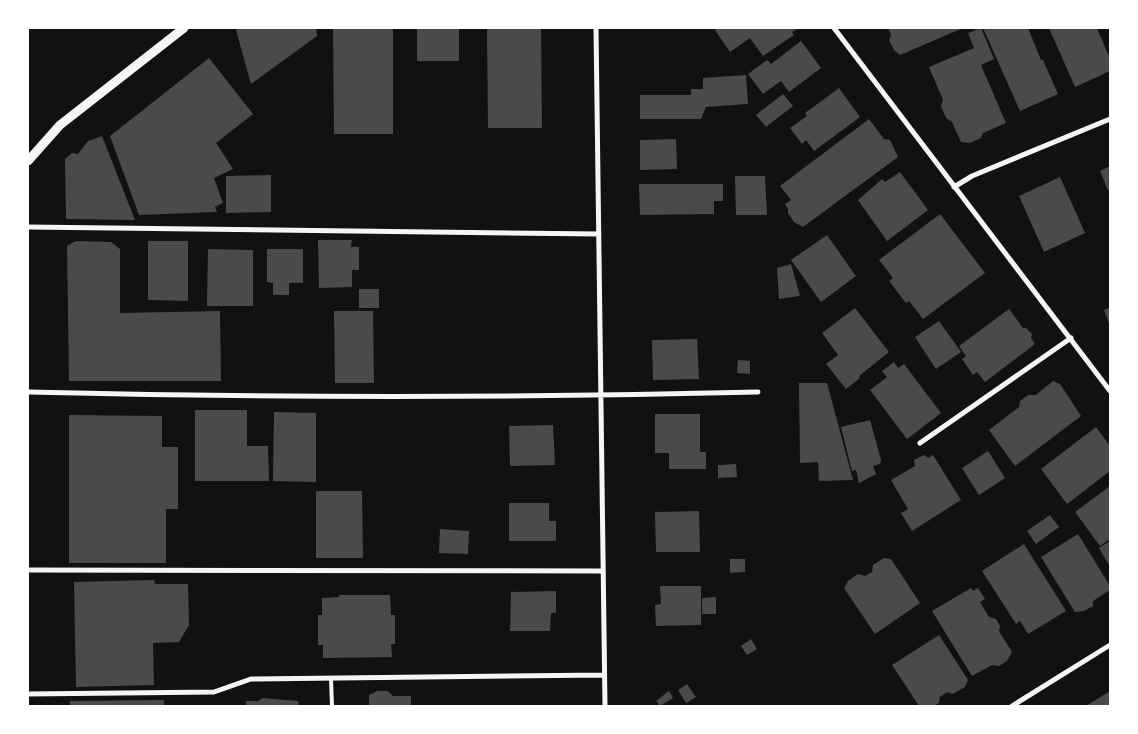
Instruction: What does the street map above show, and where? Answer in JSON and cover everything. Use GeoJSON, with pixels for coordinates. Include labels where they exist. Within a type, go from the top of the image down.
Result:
{"type":"FeatureCollection","features":[{"type":"Feature","properties":{"kind":"street"},"geometry":{"type":"LineString","coordinates":[[28,160],[60,125],[184,28]]}},
{"type":"Feature","properties":{"kind":"street"},"geometry":{"type":"LineString","coordinates":[[596,28],[605,706]]}},
{"type":"Feature","properties":{"kind":"street"},"geometry":{"type":"LineString","coordinates":[[834,28],[1110,391]]}},
{"type":"Feature","properties":{"kind":"street"},"geometry":{"type":"LineString","coordinates":[[954,187],[972,176],[1110,119]]}},
{"type":"Feature","properties":{"kind":"street"},"geometry":{"type":"LineString","coordinates":[[28,227],[599,234]]}},
{"type":"Feature","properties":{"kind":"street"},"geometry":{"type":"LineString","coordinates":[[920,443],[1071,338]]}},
{"type":"Feature","properties":{"kind":"street"},"geometry":{"type":"LineString","coordinates":[[28,392],[336,396],[601,396],[758,392]]}},
{"type":"Feature","properties":{"kind":"street"},"geometry":{"type":"LineString","coordinates":[[28,570],[603,571]]}},
{"type":"Feature","properties":{"kind":"street"},"geometry":{"type":"LineString","coordinates":[[1012,706],[1110,645]]}},
{"type":"Feature","properties":{"kind":"street"},"geometry":{"type":"LineString","coordinates":[[28,694],[214,692],[251,679],[604,675]]}},
{"type":"Feature","properties":{"kind":"lane"},"geometry":{"type":"LineString","coordinates":[[332,678],[332,706]]}},
{"type":"Feature","properties":{"kind":"building"},"geometry":{"type":"Polygon","coordinates":[[[240,28],[316,28],[317,36],[251,84],[236,30],[240,28]]]}},
{"type":"Feature","properties":{"kind":"building"},"geometry":{"type":"Polygon","coordinates":[[[333,28],[459,28],[459,61],[417,61],[417,29],[393,29],[393,134],[334,134],[333,28]]]}},
{"type":"Feature","properties":{"kind":"building"},"geometry":{"type":"Polygon","coordinates":[[[487,28],[541,28],[542,128],[488,128],[487,28]]]}},
{"type":"Feature","properties":{"kind":"building"},"geometry":{"type":"Polygon","coordinates":[[[718,28],[799,28],[792,32],[794,35],[763,56],[750,38],[730,52],[715,30],[718,28]]]}},
{"type":"Feature","properties":{"kind":"building"},"geometry":{"type":"Polygon","coordinates":[[[888,28],[963,28],[900,55],[894,50],[889,40],[891,35],[888,28]]]}},
{"type":"Feature","properties":{"kind":"building"},"geometry":{"type":"Polygon","coordinates":[[[981,28],[994,59],[981,65],[1006,123],[983,133],[981,138],[970,143],[961,142],[952,122],[946,118],[941,106],[943,100],[929,67],[974,48],[968,33],[981,28]]]}},
{"type":"Feature","properties":{"kind":"building"},"geometry":{"type":"Polygon","coordinates":[[[983,28],[1028,28],[1058,94],[1020,111],[983,28]]]}},
{"type":"Feature","properties":{"kind":"building"},"geometry":{"type":"Polygon","coordinates":[[[1049,28],[1097,28],[1110,59],[1110,71],[1075,87],[1049,28]]]}},
{"type":"Feature","properties":{"kind":"building"},"geometry":{"type":"Polygon","coordinates":[[[801,41],[821,68],[789,92],[781,81],[763,94],[748,74],[767,60],[771,64],[801,41]]]}},
{"type":"Feature","properties":{"kind":"building"},"geometry":{"type":"Polygon","coordinates":[[[209,58],[253,114],[216,143],[233,169],[214,178],[223,203],[215,207],[217,212],[139,215],[110,136],[209,58]]]}},
{"type":"Feature","properties":{"kind":"building"},"geometry":{"type":"Polygon","coordinates":[[[746,75],[748,104],[706,107],[701,119],[640,119],[640,95],[691,95],[691,89],[703,89],[703,78],[746,75]]]}},
{"type":"Feature","properties":{"kind":"building"},"geometry":{"type":"Polygon","coordinates":[[[839,88],[860,117],[814,151],[806,140],[802,144],[790,128],[807,116],[805,113],[839,88]]]}},
{"type":"Feature","properties":{"kind":"building"},"geometry":{"type":"Polygon","coordinates":[[[783,94],[793,106],[766,127],[756,115],[783,94]]]}},
{"type":"Feature","properties":{"kind":"building"},"geometry":{"type":"Polygon","coordinates":[[[869,119],[884,139],[890,140],[898,157],[803,227],[794,222],[785,204],[791,200],[780,186],[869,119]]]}},
{"type":"Feature","properties":{"kind":"building"},"geometry":{"type":"Polygon","coordinates":[[[102,136],[135,220],[66,219],[65,159],[72,153],[78,154],[88,141],[102,136]]]}},
{"type":"Feature","properties":{"kind":"building"},"geometry":{"type":"Polygon","coordinates":[[[676,139],[677,169],[640,170],[640,140],[676,139]]]}},
{"type":"Feature","properties":{"kind":"building"},"geometry":{"type":"Polygon","coordinates":[[[1110,166],[1110,195],[1100,171],[1110,166]]]}},
{"type":"Feature","properties":{"kind":"building"},"geometry":{"type":"Polygon","coordinates":[[[900,172],[928,210],[887,241],[858,200],[882,179],[885,182],[900,172]]]}},
{"type":"Feature","properties":{"kind":"building"},"geometry":{"type":"Polygon","coordinates":[[[271,175],[271,212],[226,213],[226,176],[271,175]]]}},
{"type":"Feature","properties":{"kind":"building"},"geometry":{"type":"Polygon","coordinates":[[[735,176],[765,176],[767,215],[736,215],[735,176]]]}},
{"type":"Feature","properties":{"kind":"building"},"geometry":{"type":"Polygon","coordinates":[[[1060,177],[1085,233],[1044,252],[1019,196],[1060,177]]]}},
{"type":"Feature","properties":{"kind":"building"},"geometry":{"type":"Polygon","coordinates":[[[639,184],[723,184],[723,201],[714,201],[714,214],[640,215],[639,184]]]}},
{"type":"Feature","properties":{"kind":"building"},"geometry":{"type":"Polygon","coordinates":[[[940,214],[985,273],[923,319],[909,301],[906,303],[889,281],[893,278],[879,260],[940,214]]]}},
{"type":"Feature","properties":{"kind":"building"},"geometry":{"type":"Polygon","coordinates":[[[827,235],[856,276],[821,302],[791,260],[827,235]]]}},
{"type":"Feature","properties":{"kind":"building"},"geometry":{"type":"Polygon","coordinates":[[[318,240],[352,240],[351,247],[359,247],[359,270],[352,270],[352,287],[319,288],[318,240]]]}},
{"type":"Feature","properties":{"kind":"building"},"geometry":{"type":"Polygon","coordinates":[[[76,241],[111,242],[120,249],[120,313],[220,311],[221,381],[69,381],[67,246],[76,241]]]}},
{"type":"Feature","properties":{"kind":"building"},"geometry":{"type":"Polygon","coordinates":[[[148,241],[188,241],[188,301],[148,300],[148,241]]]}},
{"type":"Feature","properties":{"kind":"building"},"geometry":{"type":"Polygon","coordinates":[[[208,249],[253,250],[253,306],[207,306],[208,249]]]}},
{"type":"Feature","properties":{"kind":"building"},"geometry":{"type":"Polygon","coordinates":[[[267,249],[303,249],[303,283],[289,283],[289,295],[273,295],[273,283],[267,282],[267,249]]]}},
{"type":"Feature","properties":{"kind":"building"},"geometry":{"type":"Polygon","coordinates":[[[791,264],[800,296],[779,299],[777,268],[791,264]]]}},
{"type":"Feature","properties":{"kind":"building"},"geometry":{"type":"Polygon","coordinates":[[[359,289],[379,289],[379,308],[359,308],[359,289]]]}},
{"type":"Feature","properties":{"kind":"building"},"geometry":{"type":"Polygon","coordinates":[[[855,308],[889,352],[846,389],[826,364],[838,355],[822,333],[855,308]]]}},
{"type":"Feature","properties":{"kind":"building"},"geometry":{"type":"Polygon","coordinates":[[[1110,308],[1110,326],[1104,310],[1110,308]]]}},
{"type":"Feature","properties":{"kind":"building"},"geometry":{"type":"Polygon","coordinates":[[[1009,309],[1023,328],[1026,328],[1032,334],[1031,338],[1035,344],[985,382],[977,372],[973,375],[962,359],[966,356],[959,346],[1009,309]]]}},
{"type":"Feature","properties":{"kind":"building"},"geometry":{"type":"Polygon","coordinates":[[[334,311],[373,311],[374,383],[335,383],[334,311]]]}},
{"type":"Feature","properties":{"kind":"building"},"geometry":{"type":"Polygon","coordinates":[[[939,321],[961,352],[936,369],[915,337],[939,321]]]}},
{"type":"Feature","properties":{"kind":"building"},"geometry":{"type":"Polygon","coordinates":[[[697,339],[699,379],[653,380],[652,340],[697,339]]]}},
{"type":"Feature","properties":{"kind":"building"},"geometry":{"type":"Polygon","coordinates":[[[738,360],[750,361],[750,374],[737,373],[738,360]]]}},
{"type":"Feature","properties":{"kind":"building"},"geometry":{"type":"Polygon","coordinates":[[[894,362],[898,368],[904,364],[941,413],[907,439],[870,390],[887,377],[882,371],[894,362]]]}},
{"type":"Feature","properties":{"kind":"building"},"geometry":{"type":"Polygon","coordinates":[[[1053,381],[1060,384],[1081,416],[1015,466],[989,430],[1019,407],[1020,401],[1028,395],[1036,395],[1053,381]]]}},
{"type":"Feature","properties":{"kind":"building"},"geometry":{"type":"Polygon","coordinates":[[[799,383],[827,383],[853,480],[819,481],[818,462],[800,463],[799,383]]]}},
{"type":"Feature","properties":{"kind":"building"},"geometry":{"type":"Polygon","coordinates":[[[195,410],[247,410],[247,446],[268,446],[269,481],[195,481],[195,410]]]}},
{"type":"Feature","properties":{"kind":"building"},"geometry":{"type":"Polygon","coordinates":[[[274,412],[316,413],[316,482],[273,481],[274,412]]]}},
{"type":"Feature","properties":{"kind":"building"},"geometry":{"type":"Polygon","coordinates":[[[655,414],[700,414],[700,452],[706,452],[706,469],[669,469],[669,453],[655,453],[655,414]]]}},
{"type":"Feature","properties":{"kind":"building"},"geometry":{"type":"Polygon","coordinates":[[[69,415],[162,416],[162,447],[178,447],[178,509],[166,509],[166,563],[69,563],[69,415]]]}},
{"type":"Feature","properties":{"kind":"building"},"geometry":{"type":"Polygon","coordinates":[[[870,420],[881,460],[880,464],[873,466],[876,474],[859,483],[856,470],[852,471],[841,427],[870,420]]]}},
{"type":"Feature","properties":{"kind":"building"},"geometry":{"type":"Polygon","coordinates":[[[553,425],[555,465],[510,466],[509,426],[553,425]]]}},
{"type":"Feature","properties":{"kind":"building"},"geometry":{"type":"Polygon","coordinates":[[[1096,427],[1110,446],[1110,471],[1067,504],[1041,469],[1096,427]]]}},
{"type":"Feature","properties":{"kind":"building"},"geometry":{"type":"Polygon","coordinates":[[[988,451],[1005,478],[979,495],[962,468],[988,451]]]}},
{"type":"Feature","properties":{"kind":"building"},"geometry":{"type":"Polygon","coordinates":[[[924,455],[928,458],[933,455],[961,500],[912,531],[901,513],[908,509],[891,480],[915,466],[914,460],[924,455]]]}},
{"type":"Feature","properties":{"kind":"building"},"geometry":{"type":"Polygon","coordinates":[[[736,464],[737,477],[718,478],[718,465],[736,464]]]}},
{"type":"Feature","properties":{"kind":"building"},"geometry":{"type":"Polygon","coordinates":[[[1110,486],[1110,539],[1100,546],[1075,512],[1110,486]]]}},
{"type":"Feature","properties":{"kind":"building"},"geometry":{"type":"Polygon","coordinates":[[[316,491],[362,491],[363,558],[316,558],[316,491]]]}},
{"type":"Feature","properties":{"kind":"building"},"geometry":{"type":"Polygon","coordinates":[[[509,503],[549,503],[549,521],[556,521],[556,541],[509,541],[509,503]]]}},
{"type":"Feature","properties":{"kind":"building"},"geometry":{"type":"Polygon","coordinates":[[[699,511],[700,552],[656,552],[655,512],[699,511]]]}},
{"type":"Feature","properties":{"kind":"building"},"geometry":{"type":"Polygon","coordinates":[[[1050,515],[1059,527],[1036,544],[1027,531],[1050,515]]]}},
{"type":"Feature","properties":{"kind":"building"},"geometry":{"type":"Polygon","coordinates":[[[440,529],[469,531],[468,554],[439,553],[440,529]]]}},
{"type":"Feature","properties":{"kind":"building"},"geometry":{"type":"Polygon","coordinates":[[[1078,534],[1110,586],[1110,590],[1093,601],[1093,606],[1084,611],[1075,612],[1041,557],[1078,534]]]}},
{"type":"Feature","properties":{"kind":"building"},"geometry":{"type":"Polygon","coordinates":[[[1110,541],[1110,567],[1099,548],[1110,541]]]}},
{"type":"Feature","properties":{"kind":"building"},"geometry":{"type":"Polygon","coordinates":[[[1024,544],[1066,611],[1028,634],[1020,621],[1016,624],[982,571],[1024,544]]]}},
{"type":"Feature","properties":{"kind":"building"},"geometry":{"type":"Polygon","coordinates":[[[884,558],[891,559],[920,603],[875,634],[844,588],[848,581],[858,574],[865,576],[872,572],[873,565],[884,558]]]}},
{"type":"Feature","properties":{"kind":"building"},"geometry":{"type":"Polygon","coordinates":[[[730,559],[745,559],[745,572],[730,573],[730,559]]]}},
{"type":"Feature","properties":{"kind":"building"},"geometry":{"type":"Polygon","coordinates":[[[154,580],[155,584],[188,584],[189,625],[179,642],[153,643],[154,685],[76,687],[74,582],[154,580]]]}},
{"type":"Feature","properties":{"kind":"building"},"geometry":{"type":"Polygon","coordinates":[[[660,586],[701,586],[701,625],[656,626],[655,605],[661,604],[660,586]]]}},
{"type":"Feature","properties":{"kind":"building"},"geometry":{"type":"Polygon","coordinates":[[[971,588],[973,591],[978,588],[985,599],[980,602],[989,617],[996,619],[1000,626],[999,631],[1012,652],[1007,661],[999,666],[992,665],[972,676],[932,611],[971,588]]]}},
{"type":"Feature","properties":{"kind":"building"},"geometry":{"type":"Polygon","coordinates":[[[556,591],[556,613],[551,613],[550,631],[510,631],[511,592],[556,591]]]}},
{"type":"Feature","properties":{"kind":"building"},"geometry":{"type":"Polygon","coordinates":[[[339,595],[390,595],[391,615],[395,615],[395,644],[391,644],[392,657],[323,658],[323,645],[318,645],[318,615],[322,615],[322,598],[339,597],[339,595]]]}},
{"type":"Feature","properties":{"kind":"building"},"geometry":{"type":"Polygon","coordinates":[[[716,597],[716,614],[702,614],[702,598],[716,597]]]}},
{"type":"Feature","properties":{"kind":"building"},"geometry":{"type":"Polygon","coordinates":[[[939,635],[968,680],[965,687],[953,694],[947,692],[940,697],[939,703],[933,706],[919,706],[892,665],[939,635]]]}},
{"type":"Feature","properties":{"kind":"building"},"geometry":{"type":"Polygon","coordinates":[[[751,639],[757,649],[747,655],[741,646],[751,639]]]}},
{"type":"Feature","properties":{"kind":"building"},"geometry":{"type":"Polygon","coordinates":[[[687,684],[696,697],[686,703],[678,690],[687,684]]]}},
{"type":"Feature","properties":{"kind":"building"},"geometry":{"type":"Polygon","coordinates":[[[377,691],[388,691],[393,696],[411,696],[411,706],[369,706],[369,695],[377,691]]]}},
{"type":"Feature","properties":{"kind":"building"},"geometry":{"type":"Polygon","coordinates":[[[669,691],[673,698],[660,706],[656,701],[669,691]]]}},
{"type":"Feature","properties":{"kind":"building"},"geometry":{"type":"Polygon","coordinates":[[[1110,691],[1110,706],[1086,706],[1110,691]]]}},
{"type":"Feature","properties":{"kind":"building"},"geometry":{"type":"Polygon","coordinates":[[[262,698],[298,701],[299,706],[246,706],[246,701],[258,701],[262,698]]]}},
{"type":"Feature","properties":{"kind":"building"},"geometry":{"type":"Polygon","coordinates":[[[164,700],[164,706],[70,706],[70,701],[164,700]]]}}]}
